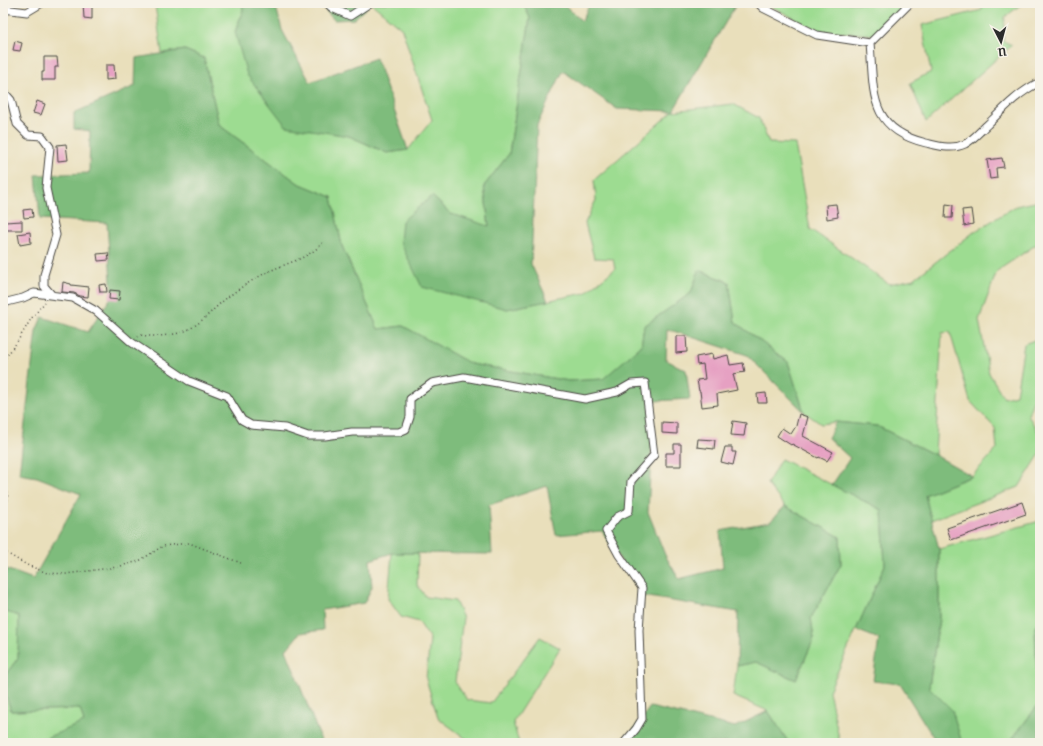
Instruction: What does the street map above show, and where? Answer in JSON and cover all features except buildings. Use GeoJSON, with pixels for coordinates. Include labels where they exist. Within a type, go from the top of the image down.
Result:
{"type":"FeatureCollection","features":[{"type":"Feature","properties":{"kind":"street"},"geometry":{"type":"LineString","coordinates":[[3,9],[27,12],[42,3]]}},
{"type":"Feature","properties":{"kind":"street"},"geometry":{"type":"LineString","coordinates":[[327,3],[332,8],[350,16],[370,3]]}},
{"type":"Feature","properties":{"kind":"street"},"geometry":{"type":"LineString","coordinates":[[758,3],[763,8],[817,35],[870,43]]}},
{"type":"Feature","properties":{"kind":"street"},"geometry":{"type":"LineString","coordinates":[[910,3],[870,43],[874,92],[877,107],[882,116],[895,131],[915,140],[946,148],[964,144],[974,137],[1013,99],[1040,82]]}},
{"type":"Feature","properties":{"kind":"street"},"geometry":{"type":"LineString","coordinates":[[3,91],[11,100],[17,124],[28,135],[42,136],[50,147],[46,188],[56,235],[44,275],[44,286],[51,294]]}},
{"type":"Feature","properties":{"kind":"street"},"geometry":{"type":"LineString","coordinates":[[3,303],[23,298],[34,293],[74,298],[96,311],[131,342],[189,381],[227,396],[242,420],[251,425],[285,428],[308,436],[325,436],[352,432],[399,432],[406,428],[410,417],[410,399],[432,383],[464,376],[585,399],[617,392],[631,384],[644,382],[654,455],[631,481],[629,511],[618,517],[606,531],[619,555],[642,588],[639,630],[642,719],[624,743]]}},
{"type":"Feature","properties":{"kind":"path"},"geometry":{"type":"LineString","coordinates":[[131,342],[140,335],[154,337],[180,333],[195,325],[228,296],[270,270],[318,249],[324,241]]}},
{"type":"Feature","properties":{"kind":"path"},"geometry":{"type":"LineString","coordinates":[[3,361],[31,319],[51,294]]}},
{"type":"Feature","properties":{"kind":"path"},"geometry":{"type":"LineString","coordinates":[[3,476],[8,498],[3,523]]}},
{"type":"Feature","properties":{"kind":"path"},"geometry":{"type":"LineString","coordinates":[[3,551],[27,565],[47,573],[66,574],[117,567],[139,561],[163,546],[189,543],[241,563]]}},
{"type":"Feature","properties":{"kind":"green space"},"geometry":{"type":"Polygon","coordinates":[[[152,3],[242,3],[243,10],[235,32],[286,125],[349,136],[387,153],[408,150],[432,120],[402,29],[371,3],[523,3],[530,18],[509,154],[484,186],[489,227],[451,214],[432,196],[507,309],[585,293],[615,269],[613,259],[594,258],[585,223],[596,200],[594,180],[673,111],[733,104],[759,118],[769,143],[795,144],[810,229],[889,284],[914,279],[974,232],[1016,206],[1040,201],[1040,242],[997,271],[979,320],[989,373],[1004,398],[1016,395],[1024,344],[1040,338],[1040,381],[1028,415],[1040,435],[1040,454],[1019,487],[931,520],[925,495],[972,476],[997,449],[995,428],[970,401],[950,332],[942,333],[935,455],[877,426],[836,422],[821,424],[804,412],[788,362],[735,322],[729,282],[699,270],[691,293],[644,326],[641,346],[604,379],[569,381],[471,364],[403,326],[378,329],[342,246],[332,197],[298,183],[219,125],[204,58],[185,50],[162,53],[155,5],[152,3]]]}},
{"type":"Feature","properties":{"kind":"green space"},"geometry":{"type":"Polygon","coordinates":[[[242,3],[275,3],[282,30],[310,82],[376,58],[408,150],[387,153],[349,136],[286,126],[247,75],[235,32],[243,10],[242,3]]]}},
{"type":"Feature","properties":{"kind":"green space"},"geometry":{"type":"Polygon","coordinates":[[[319,3],[371,3],[354,19],[334,20],[319,3]]]}},
{"type":"Feature","properties":{"kind":"green space"},"geometry":{"type":"Polygon","coordinates":[[[523,3],[562,3],[582,21],[590,3],[737,3],[673,111],[617,109],[563,71],[537,125],[531,264],[548,301],[507,309],[422,287],[400,242],[402,221],[432,196],[451,214],[489,226],[484,186],[509,154],[530,18],[523,3]]]}},
{"type":"Feature","properties":{"kind":"green space"},"geometry":{"type":"Polygon","coordinates":[[[765,3],[906,3],[879,35],[818,31],[765,3]]]}},
{"type":"Feature","properties":{"kind":"green space"},"geometry":{"type":"Polygon","coordinates":[[[982,3],[1023,3],[1005,17],[1003,41],[1012,45],[926,122],[910,83],[931,72],[922,25],[982,10],[982,3]]]}},
{"type":"Feature","properties":{"kind":"green space"},"geometry":{"type":"Polygon","coordinates":[[[185,50],[204,58],[219,125],[298,183],[332,197],[342,246],[378,329],[403,326],[471,364],[569,381],[603,379],[641,346],[644,326],[691,293],[699,270],[729,282],[735,322],[788,362],[804,412],[747,355],[667,329],[666,360],[686,370],[690,399],[654,401],[648,512],[665,555],[679,579],[723,568],[720,531],[770,522],[785,506],[840,537],[841,564],[811,618],[814,638],[796,680],[756,662],[737,666],[738,612],[643,596],[602,531],[556,535],[547,486],[489,505],[492,554],[392,553],[370,560],[372,587],[364,603],[322,610],[323,630],[300,633],[286,650],[321,743],[34,743],[84,722],[80,709],[11,711],[3,686],[3,678],[18,658],[19,616],[3,611],[3,568],[33,579],[81,494],[37,477],[19,474],[36,331],[42,317],[88,332],[112,296],[107,223],[40,219],[36,175],[89,173],[90,131],[74,129],[74,113],[135,86],[136,58],[185,50]]]}},
{"type":"Feature","properties":{"kind":"green space"},"geometry":{"type":"Polygon","coordinates":[[[836,422],[877,426],[935,455],[972,476],[925,495],[939,549],[939,619],[929,687],[952,710],[962,743],[932,743],[935,740],[900,684],[873,681],[879,639],[856,630],[885,565],[882,510],[832,485],[850,458],[828,438],[836,422]]]}},
{"type":"Feature","properties":{"kind":"green space"},"geometry":{"type":"Polygon","coordinates":[[[781,459],[882,510],[885,565],[829,691],[840,743],[789,743],[768,711],[733,696],[737,666],[756,662],[796,680],[814,638],[811,618],[841,564],[840,537],[785,506],[767,484],[781,459]]]}},
{"type":"Feature","properties":{"kind":"green space"},"geometry":{"type":"Polygon","coordinates":[[[1040,521],[1040,620],[1035,629],[1038,705],[1009,743],[962,743],[929,687],[939,619],[939,549],[1040,521]]]}},
{"type":"Feature","properties":{"kind":"green space"},"geometry":{"type":"Polygon","coordinates":[[[392,553],[418,553],[417,585],[426,597],[455,601],[463,618],[455,682],[467,700],[491,703],[540,637],[560,648],[513,722],[519,743],[472,743],[438,718],[426,679],[430,639],[419,622],[401,617],[388,599],[392,553]]]}},
{"type":"Feature","properties":{"kind":"green space"},"geometry":{"type":"Polygon","coordinates":[[[3,611],[19,615],[18,658],[3,678],[3,611]]]}},
{"type":"Feature","properties":{"kind":"green space"},"geometry":{"type":"Polygon","coordinates":[[[1040,620],[1040,743],[1009,743],[1038,705],[1035,629],[1040,620]]]}},
{"type":"Feature","properties":{"kind":"green space"},"geometry":{"type":"Polygon","coordinates":[[[3,686],[11,711],[81,709],[84,723],[34,743],[3,743],[3,686]]]}},
{"type":"Feature","properties":{"kind":"green space"},"geometry":{"type":"Polygon","coordinates":[[[650,707],[735,727],[768,711],[789,743],[624,743],[650,707]]]}}]}
